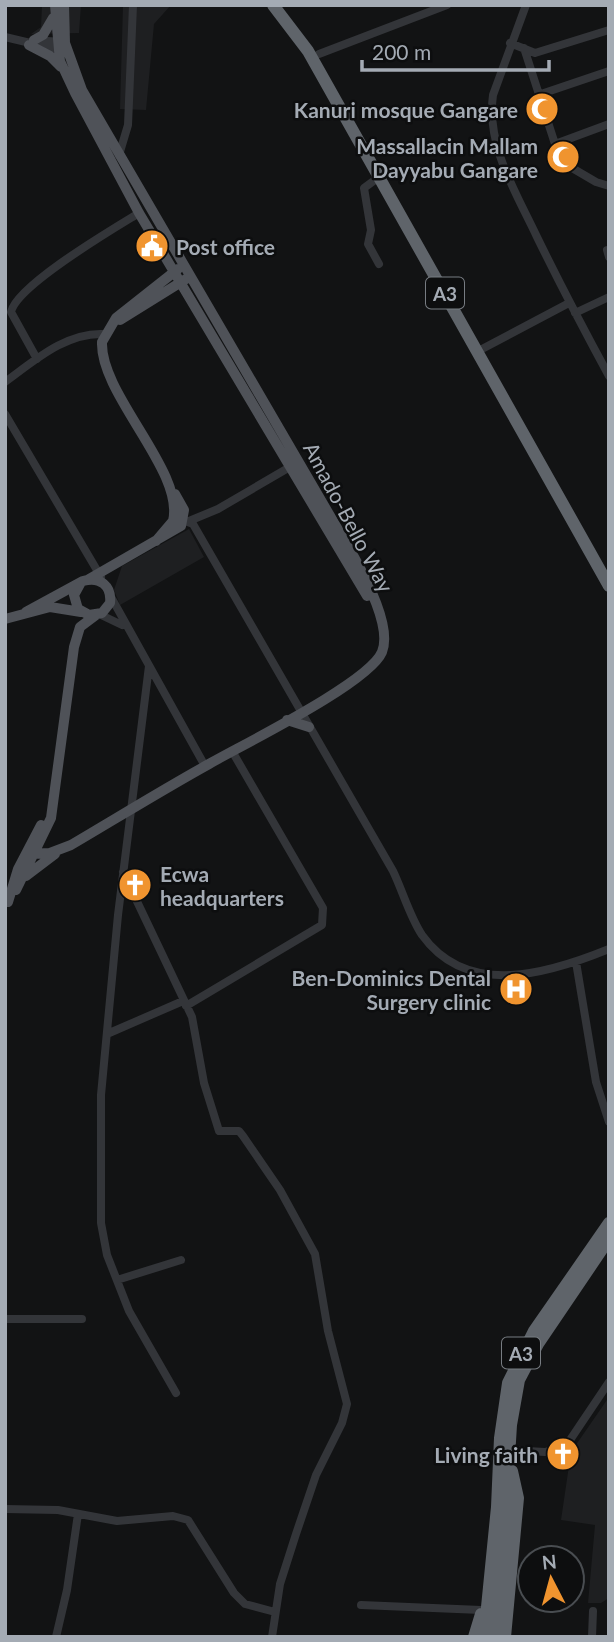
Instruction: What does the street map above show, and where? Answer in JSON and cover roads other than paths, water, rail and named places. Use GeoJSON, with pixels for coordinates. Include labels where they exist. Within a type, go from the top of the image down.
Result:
{"type":"FeatureCollection","features":[{"type":"Feature","properties":{"kind":"highway","name":"A3"},"geometry":{"type":"LineString","coordinates":[[273,5],[308,51],[609,586]]}},
{"type":"Feature","properties":{"kind":"highway","name":"A3"},"geometry":{"type":"LineString","coordinates":[[282,5],[318,54],[609,573]]}},
{"type":"Feature","properties":{"kind":"highway","name":"A3"},"geometry":{"type":"LineString","coordinates":[[493,1637],[500,1598],[502,1507],[498,1483],[504,1399],[512,1371],[534,1331],[609,1223]]}},
{"type":"Feature","properties":{"kind":"highway","name":"A3"},"geometry":{"type":"LineString","coordinates":[[484,1637],[513,1409],[524,1368],[609,1239]]}},
{"type":"Feature","properties":{"kind":"highway"},"geometry":{"type":"LineString","coordinates":[[505,1637],[518,1498],[509,1456]]}},
{"type":"Feature","properties":{"kind":"highway"},"geometry":{"type":"LineString","coordinates":[[474,1637],[481,1610],[489,1512],[498,1483]]}},
{"type":"Feature","properties":{"kind":"main road","name":"Amado-Bello Way"},"geometry":{"type":"LineString","coordinates":[[64,5],[62,67],[139,213],[158,244],[179,269]]}},
{"type":"Feature","properties":{"kind":"main road","name":"Amado-Bello Way"},"geometry":{"type":"LineString","coordinates":[[55,10],[62,46],[82,90],[185,280],[294,465]]}},
{"type":"Feature","properties":{"kind":"main road"},"geometry":{"type":"LineString","coordinates":[[55,10],[47,31],[27,42],[62,67]]}},
{"type":"Feature","properties":{"kind":"main road"},"geometry":{"type":"LineString","coordinates":[[158,244],[164,268],[158,290]]}},
{"type":"Feature","properties":{"kind":"main road"},"geometry":{"type":"LineString","coordinates":[[26,612],[177,530],[183,519],[182,506],[165,480],[105,363],[102,348],[106,330],[158,290],[179,269]]}},
{"type":"Feature","properties":{"kind":"main road","name":"Amado-Bello Way"},"geometry":{"type":"LineString","coordinates":[[185,280],[193,304],[362,572],[379,617],[384,639],[379,658],[357,677],[300,713]]}},
{"type":"Feature","properties":{"kind":"main road"},"geometry":{"type":"LineString","coordinates":[[158,290],[185,280]]}},
{"type":"Feature","properties":{"kind":"main road"},"geometry":{"type":"LineString","coordinates":[[158,290],[180,295],[193,304]]}},
{"type":"Feature","properties":{"kind":"main road"},"geometry":{"type":"LineString","coordinates":[[74,647],[80,626],[107,609],[111,573],[121,561]]}},
{"type":"Feature","properties":{"kind":"main road"},"geometry":{"type":"LineString","coordinates":[[7,905],[51,818],[74,647],[77,608],[75,591],[83,582],[96,579],[109,591]]}},
{"type":"Feature","properties":{"kind":"main road"},"geometry":{"type":"LineString","coordinates":[[5,619],[50,607],[77,608],[97,615]]}},
{"type":"Feature","properties":{"kind":"main road"},"geometry":{"type":"LineString","coordinates":[[16,890],[40,864],[300,713]]}},
{"type":"Feature","properties":{"kind":"main road"},"geometry":{"type":"LineString","coordinates":[[287,720],[309,727]]}},
{"type":"Feature","properties":{"kind":"main road"},"geometry":{"type":"LineString","coordinates":[[31,853],[50,853],[71,845]]}},
{"type":"Feature","properties":{"kind":"main road"},"geometry":{"type":"LineString","coordinates":[[7,905],[31,853]]}},
{"type":"Feature","properties":{"kind":"street"},"geometry":{"type":"LineString","coordinates":[[119,155],[128,125],[133,5]]}},
{"type":"Feature","properties":{"kind":"street"},"geometry":{"type":"LineString","coordinates":[[318,54],[447,5]]}},
{"type":"Feature","properties":{"kind":"street"},"geometry":{"type":"LineString","coordinates":[[526,5],[496,80],[491,111],[497,148],[569,303],[606,366],[609,376]]}},
{"type":"Feature","properties":{"kind":"street"},"geometry":{"type":"LineString","coordinates":[[510,43],[535,53],[609,30]]}},
{"type":"Feature","properties":{"kind":"street"},"geometry":{"type":"LineString","coordinates":[[5,37],[62,46]]}},
{"type":"Feature","properties":{"kind":"street"},"geometry":{"type":"LineString","coordinates":[[524,48],[555,144],[567,165],[596,183],[609,187]]}},
{"type":"Feature","properties":{"kind":"street"},"geometry":{"type":"LineString","coordinates":[[541,94],[609,71]]}},
{"type":"Feature","properties":{"kind":"street"},"geometry":{"type":"LineString","coordinates":[[555,144],[609,124]]}},
{"type":"Feature","properties":{"kind":"street"},"geometry":{"type":"LineString","coordinates":[[379,177],[364,188],[363,197],[371,230],[368,244],[379,264]]}},
{"type":"Feature","properties":{"kind":"street"},"geometry":{"type":"LineString","coordinates":[[37,359],[11,312],[17,298],[86,246],[139,213]]}},
{"type":"Feature","properties":{"kind":"street"},"geometry":{"type":"LineString","coordinates":[[575,313],[609,297]]}},
{"type":"Feature","properties":{"kind":"street"},"geometry":{"type":"LineString","coordinates":[[482,349],[569,303]]}},
{"type":"Feature","properties":{"kind":"street"},"geometry":{"type":"LineString","coordinates":[[5,382],[72,339],[106,330]]}},
{"type":"Feature","properties":{"kind":"street"},"geometry":{"type":"LineString","coordinates":[[5,414],[99,573],[127,629],[205,766]]}},
{"type":"Feature","properties":{"kind":"street"},"geometry":{"type":"LineString","coordinates":[[294,465],[218,509],[183,519],[393,872],[420,932],[435,948],[459,965],[499,975],[535,975],[609,948]]}},
{"type":"Feature","properties":{"kind":"street"},"geometry":{"type":"LineString","coordinates":[[97,615],[115,619],[127,629]]}},
{"type":"Feature","properties":{"kind":"street"},"geometry":{"type":"LineString","coordinates":[[149,666],[123,872],[107,1034],[101,1107],[101,1223],[107,1255],[130,1311],[176,1393]]}},
{"type":"Feature","properties":{"kind":"street"},"geometry":{"type":"LineString","coordinates":[[107,1034],[185,1003],[323,925],[323,908],[232,751]]}},
{"type":"Feature","properties":{"kind":"street"},"geometry":{"type":"LineString","coordinates":[[123,872],[192,1017],[204,1083],[219,1131],[239,1131],[243,1136],[280,1191],[315,1254],[328,1331],[347,1404],[342,1423],[316,1475],[280,1584],[272,1637]]}},
{"type":"Feature","properties":{"kind":"street"},"geometry":{"type":"LineString","coordinates":[[576,962],[596,1082],[609,1122]]}},
{"type":"Feature","properties":{"kind":"street"},"geometry":{"type":"LineString","coordinates":[[117,1280],[181,1260]]}},
{"type":"Feature","properties":{"kind":"street"},"geometry":{"type":"LineString","coordinates":[[5,1319],[82,1319]]}},
{"type":"Feature","properties":{"kind":"street"},"geometry":{"type":"LineString","coordinates":[[509,1456],[545,1452],[566,1446],[609,1382]]}},
{"type":"Feature","properties":{"kind":"street"},"geometry":{"type":"LineString","coordinates":[[5,1509],[78,1514],[117,1521],[173,1516],[188,1520],[245,1605],[275,1612]]}},
{"type":"Feature","properties":{"kind":"street"},"geometry":{"type":"LineString","coordinates":[[56,1637],[67,1590],[78,1514]]}},
{"type":"Feature","properties":{"kind":"street"},"geometry":{"type":"LineString","coordinates":[[361,1605],[481,1610]]}},
{"type":"Feature","properties":{"kind":"street"},"geometry":{"type":"LineString","coordinates":[[592,1637],[593,1611]]}},
{"type":"Feature","properties":{"kind":"place","name":"Kanuri mosque Gangare"},"geometry":{"type":"Point","coordinates":[542,109]}},
{"type":"Feature","properties":{"kind":"place","name":"Massallacin Mallam Dayyabu Gangare"},"geometry":{"type":"Point","coordinates":[563,157]}},
{"type":"Feature","properties":{"kind":"place","name":"Post office"},"geometry":{"type":"Point","coordinates":[152,246]}},
{"type":"Feature","properties":{"kind":"place","name":"Ecwa headquarters"},"geometry":{"type":"Point","coordinates":[135,885]}},
{"type":"Feature","properties":{"kind":"place","name":"Ben-Dominics Dental Surgery clinic"},"geometry":{"type":"Point","coordinates":[516,989]}},
{"type":"Feature","properties":{"kind":"place","name":"Living faith"},"geometry":{"type":"Point","coordinates":[563,1454]}}]}
